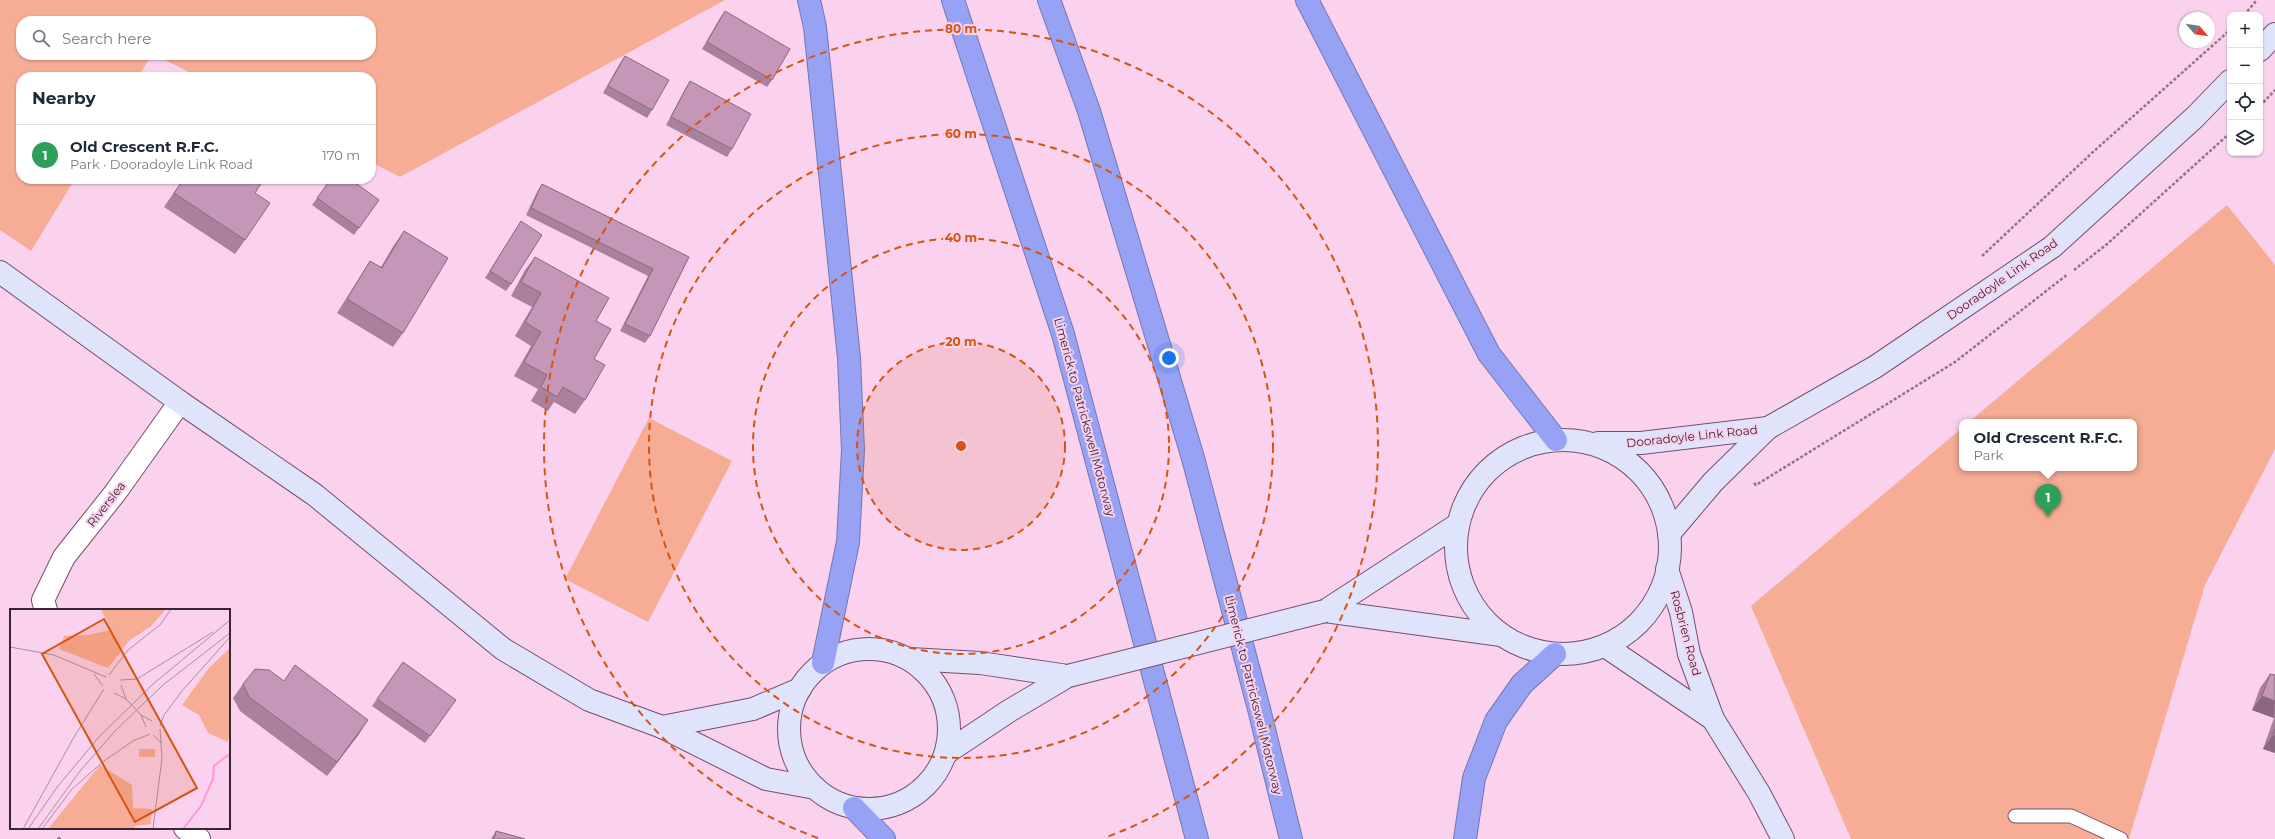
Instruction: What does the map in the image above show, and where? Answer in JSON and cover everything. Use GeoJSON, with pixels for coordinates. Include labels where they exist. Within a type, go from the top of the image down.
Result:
{"type":"FeatureCollection","features":[{"type":"Feature","properties":{"kind":"highway"},"geometry":{"type":"LineString","coordinates":[[809,0],[815,27],[849,358],[853,450],[848,542],[823,663]]}},
{"type":"Feature","properties":{"kind":"highway","name":"Limerick to Patrickswell Motorway"},"geometry":{"type":"LineString","coordinates":[[953,0],[1063,334],[1197,839]]}},
{"type":"Feature","properties":{"kind":"highway","name":"Limerick to Patrickswell Motorway"},"geometry":{"type":"LineString","coordinates":[[1049,0],[1089,111],[1193,458],[1291,839]]}},
{"type":"Feature","properties":{"kind":"highway"},"geometry":{"type":"LineString","coordinates":[[1307,0],[1489,354],[1556,440]]}},
{"type":"Feature","properties":{"kind":"highway"},"geometry":{"type":"LineString","coordinates":[[1465,839],[1474,778],[1496,721],[1522,684],[1555,654]]}},
{"type":"Feature","properties":{"kind":"highway"},"geometry":{"type":"LineString","coordinates":[[854,808],[884,839]]}},
{"type":"Feature","properties":{"kind":"main road"},"geometry":{"type":"LineString","coordinates":[[2262,48],[2275,34]]}},
{"type":"Feature","properties":{"kind":"main road","name":"Dooradoyle Link Road"},"geometry":{"type":"LineString","coordinates":[[1669,534],[1713,482],[1768,428],[1875,367],[2052,247],[2195,117],[2227,84]]}},
{"type":"Feature","properties":{"kind":"main road"},"geometry":{"type":"LineString","coordinates":[[0,272],[180,402],[315,495],[502,649],[589,700],[662,727],[766,779],[815,788]]}},
{"type":"Feature","properties":{"kind":"main road","name":"Dooradoyle Link Road"},"geometry":{"type":"LineString","coordinates":[[1457,525],[1470,493],[1492,466],[1522,448],[1556,440],[1592,443],[1641,443],[1768,428]]}},
{"type":"Feature","properties":{"kind":"main road"},"geometry":{"type":"LineString","coordinates":[[1457,525],[1456,556],[1463,587],[1478,614],[1501,635],[1526,648],[1555,654],[1581,653],[1605,646],[1634,627],[1655,601],[1668,569],[1669,534],[1661,504],[1644,477],[1620,456],[1592,443]]}},
{"type":"Feature","properties":{"kind":"main road"},"geometry":{"type":"LineString","coordinates":[[946,753],[1068,676],[1325,611],[1457,525]]}},
{"type":"Feature","properties":{"kind":"main road","name":"Rosbrien Road"},"geometry":{"type":"LineString","coordinates":[[1668,569],[1681,612],[1689,654],[1713,719],[1759,793],[1784,839]]}},
{"type":"Feature","properties":{"kind":"main road"},"geometry":{"type":"LineString","coordinates":[[1325,611],[1501,635]]}},
{"type":"Feature","properties":{"kind":"main road","name":"Rosbrien Road"},"geometry":{"type":"LineString","coordinates":[[1605,646],[1713,719]]}},
{"type":"Feature","properties":{"kind":"main road"},"geometry":{"type":"LineString","coordinates":[[866,648],[889,650],[910,659],[931,676],[944,699],[950,726],[946,753],[936,774],[920,791],[900,803],[878,809],[854,808],[834,801],[815,788],[799,767],[790,741],[790,714],[800,689],[810,675],[823,663],[844,652],[866,648]]}},
{"type":"Feature","properties":{"kind":"main road"},"geometry":{"type":"LineString","coordinates":[[910,659],[980,663],[1068,676]]}},
{"type":"Feature","properties":{"kind":"main road"},"geometry":{"type":"LineString","coordinates":[[662,727],[753,709],[800,689]]}},
{"type":"Feature","properties":{"kind":"street","name":"Riverslea"},"geometry":{"type":"LineString","coordinates":[[46,609],[43,600],[64,557],[115,493],[180,402]]}},
{"type":"Feature","properties":{"kind":"street"},"geometry":{"type":"LineString","coordinates":[[186,829],[199,839]]}},
{"type":"Feature","properties":{"kind":"lane"},"geometry":{"type":"LineString","coordinates":[[2015,816],[2071,816],[2121,839]]}},
{"type":"Feature","properties":{"kind":"path"},"geometry":{"type":"LineString","coordinates":[[2247,12],[2257,0]]}},
{"type":"Feature","properties":{"kind":"path"},"geometry":{"type":"LineString","coordinates":[[1977,261],[2093,152],[2227,33]]}},
{"type":"Feature","properties":{"kind":"path"},"geometry":{"type":"LineString","coordinates":[[2263,103],[2275,90]]}},
{"type":"Feature","properties":{"kind":"shaded area"},"geometry":{"type":"Polygon","coordinates":[[[0,0],[725,0],[400,177],[376,165],[376,72],[189,72],[165,60],[376,60],[376,16],[16,16],[16,60],[149,60],[141,72],[16,72],[16,184],[72,184],[31,251],[0,230],[0,0]]]}},
{"type":"Feature","properties":{"kind":"shaded area"},"geometry":{"type":"Polygon","coordinates":[[[2227,205],[2275,265],[2275,449],[2205,585],[2129,839],[1851,839],[1751,606],[1959,431],[1959,471],[2137,471],[2137,419],[1973,419],[2227,205]]]}},
{"type":"Feature","properties":{"kind":"shaded area"},"geometry":{"type":"Polygon","coordinates":[[[649,418],[732,461],[648,622],[565,579],[649,418]]]}},
{"type":"Feature","properties":{"kind":"building"},"geometry":{"type":"Polygon","coordinates":[[[725,11],[790,49],[772,80],[707,42],[725,11]]]}},
{"type":"Feature","properties":{"kind":"building"},"geometry":{"type":"Polygon","coordinates":[[[625,56],[669,80],[652,110],[608,86],[625,56]]]}},
{"type":"Feature","properties":{"kind":"building"},"geometry":{"type":"Polygon","coordinates":[[[690,81],[751,114],[732,149],[671,117],[690,81]]]}},
{"type":"Feature","properties":{"kind":"building"},"geometry":{"type":"Polygon","coordinates":[[[180,184],[261,184],[255,193],[270,203],[245,240],[174,193],[180,184]]]}},
{"type":"Feature","properties":{"kind":"building"},"geometry":{"type":"Polygon","coordinates":[[[327,184],[357,184],[379,200],[359,228],[317,198],[327,184]]]}},
{"type":"Feature","properties":{"kind":"building"},"geometry":{"type":"Polygon","coordinates":[[[542,184],[689,257],[650,336],[625,324],[653,269],[531,208],[542,184]]]}},
{"type":"Feature","properties":{"kind":"building"},"geometry":{"type":"Polygon","coordinates":[[[521,221],[542,235],[511,284],[490,271],[521,221]]]}},
{"type":"Feature","properties":{"kind":"building"},"geometry":{"type":"Polygon","coordinates":[[[404,231],[448,258],[403,333],[347,299],[370,261],[382,268],[404,231]]]}},
{"type":"Feature","properties":{"kind":"building"},"geometry":{"type":"Polygon","coordinates":[[[535,257],[609,298],[596,321],[611,329],[594,359],[605,365],[585,400],[563,387],[557,397],[541,387],[547,375],[524,362],[541,332],[525,322],[541,293],[521,282],[535,257]]]}},
{"type":"Feature","properties":{"kind":"building"},"geometry":{"type":"Polygon","coordinates":[[[403,662],[456,700],[430,736],[377,699],[403,662]]]}},
{"type":"Feature","properties":{"kind":"building"},"geometry":{"type":"Polygon","coordinates":[[[295,665],[368,720],[337,762],[249,697],[243,684],[255,669],[269,670],[284,681],[295,665]]]}},
{"type":"Feature","properties":{"kind":"building"},"geometry":{"type":"Polygon","coordinates":[[[2270,674],[2275,675],[2275,701],[2262,696],[2270,674]]]}},
{"type":"Feature","properties":{"kind":"building"},"geometry":{"type":"Polygon","coordinates":[[[496,831],[525,839],[494,839],[496,831]]]}},
{"type":"Feature","properties":{"kind":"place","name":"Old Crescent R.F.C."},"geometry":{"type":"Point","coordinates":[2048,517]}}]}
